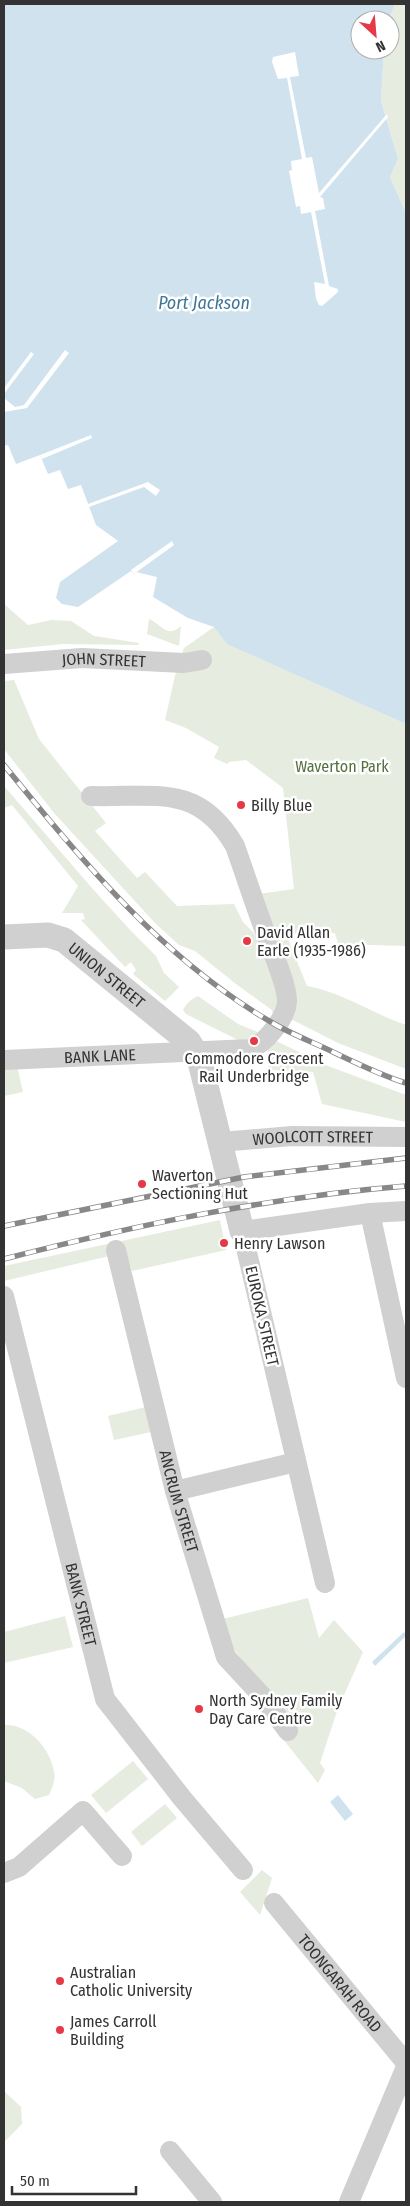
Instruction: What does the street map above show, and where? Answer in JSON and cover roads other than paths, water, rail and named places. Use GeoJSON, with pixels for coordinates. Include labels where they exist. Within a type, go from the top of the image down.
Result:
{"type":"FeatureCollection","features":[{"type":"Feature","properties":{"kind":"street","name":"JOHN STREET"},"geometry":{"type":"LineString","coordinates":[[4,664],[82,658],[184,664],[202,660]]}},
{"type":"Feature","properties":{"kind":"street","name":"BANK LANE"},"geometry":{"type":"LineString","coordinates":[[4,1060],[255,1047],[270,1035],[286,1008],[287,1002],[274,955],[235,846],[215,817],[198,806],[179,798],[162,796],[91,796]]}},
{"type":"Feature","properties":{"kind":"street","name":"UNION STREET"},"geometry":{"type":"LineString","coordinates":[[4,937],[48,936],[64,940],[181,1034],[196,1051]]}},
{"type":"Feature","properties":{"kind":"street","name":"EUROKA STREET"},"geometry":{"type":"LineString","coordinates":[[196,1051],[242,1231],[325,1582]]}},
{"type":"Feature","properties":{"kind":"street","name":"WOOLCOTT STREET"},"geometry":{"type":"LineString","coordinates":[[220,1142],[292,1136],[406,1137]]}},
{"type":"Feature","properties":{"kind":"street"},"geometry":{"type":"LineString","coordinates":[[242,1231],[370,1213],[406,1211]]}},
{"type":"Feature","properties":{"kind":"street"},"geometry":{"type":"LineString","coordinates":[[370,1213],[406,1378]]}},
{"type":"Feature","properties":{"kind":"street","name":"ANCRUM STREET"},"geometry":{"type":"LineString","coordinates":[[116,1250],[175,1491],[226,1657],[263,1697],[288,1731]]}},
{"type":"Feature","properties":{"kind":"street","name":"BANK STREET"},"geometry":{"type":"LineString","coordinates":[[4,1296],[104,1699],[182,1798],[243,1870]]}},
{"type":"Feature","properties":{"kind":"street"},"geometry":{"type":"LineString","coordinates":[[175,1491],[296,1462]]}},
{"type":"Feature","properties":{"kind":"street"},"geometry":{"type":"LineString","coordinates":[[4,1873],[19,1867],[83,1811],[122,1856]]}},
{"type":"Feature","properties":{"kind":"street","name":"TOONGARAH ROAD"},"geometry":{"type":"LineString","coordinates":[[274,1903],[406,2063]]}},
{"type":"Feature","properties":{"kind":"street"},"geometry":{"type":"LineString","coordinates":[[349,2202],[406,2067]]}},
{"type":"Feature","properties":{"kind":"street"},"geometry":{"type":"LineString","coordinates":[[170,2151],[212,2202]]}},
{"type":"Feature","properties":{"kind":"water","name":"Port Jackson"},"geometry":{"type":"Polygon","coordinates":[[[4,4],[395,4],[393,10],[350,10],[350,60],[383,60],[381,101],[398,159],[390,177],[406,213],[406,724],[227,644],[214,627],[188,618],[153,597],[157,577],[136,572],[134,574],[131,571],[78,607],[62,604],[56,598],[60,582],[118,541],[96,525],[81,485],[68,489],[60,470],[48,474],[40,455],[16,464],[8,445],[4,446],[4,4]]]}},
{"type":"Feature","properties":{"kind":"water"},"geometry":{"type":"Polygon","coordinates":[[[404,1632],[406,1636],[375,1666],[372,1662],[404,1632]]]}},
{"type":"Feature","properties":{"kind":"water"},"geometry":{"type":"Polygon","coordinates":[[[338,1795],[353,1814],[345,1821],[330,1802],[338,1795]]]}},
{"type":"Feature","properties":{"kind":"railway"},"geometry":{"type":"LineString","coordinates":[[4,765],[94,872],[126,906],[195,969],[232,997],[278,1026],[367,1068],[406,1083]]}},
{"type":"Feature","properties":{"kind":"railway"},"geometry":{"type":"LineString","coordinates":[[4,1226],[244,1177],[406,1158]]}},
{"type":"Feature","properties":{"kind":"railway"},"geometry":{"type":"LineString","coordinates":[[4,1259],[103,1235],[203,1214],[304,1197],[406,1186]]}},
{"type":"Feature","properties":{"kind":"place","name":"Billy Blue"},"geometry":{"type":"Point","coordinates":[241,805]}},
{"type":"Feature","properties":{"kind":"place","name":"David Allan Earle (1935-1986)"},"geometry":{"type":"Point","coordinates":[247,941]}},
{"type":"Feature","properties":{"kind":"place","name":"Commodore Crescent Rail Underbridge"},"geometry":{"type":"Point","coordinates":[254,1041]}},
{"type":"Feature","properties":{"kind":"place","name":"Waverton Sectioning Hut"},"geometry":{"type":"Point","coordinates":[142,1184]}},
{"type":"Feature","properties":{"kind":"place","name":"Henry Lawson"},"geometry":{"type":"Point","coordinates":[224,1243]}},
{"type":"Feature","properties":{"kind":"place","name":"North Sydney Family Day Care Centre"},"geometry":{"type":"Point","coordinates":[199,1709]}},
{"type":"Feature","properties":{"kind":"place","name":"Australian Catholic University"},"geometry":{"type":"Point","coordinates":[60,1981]}},
{"type":"Feature","properties":{"kind":"place","name":"James Carroll Building"},"geometry":{"type":"Point","coordinates":[60,2030]}},
{"type":"Feature","properties":{"kind":"park label","name":"Waverton Park"},"geometry":{"type":"Point","coordinates":[342,766]}}]}
